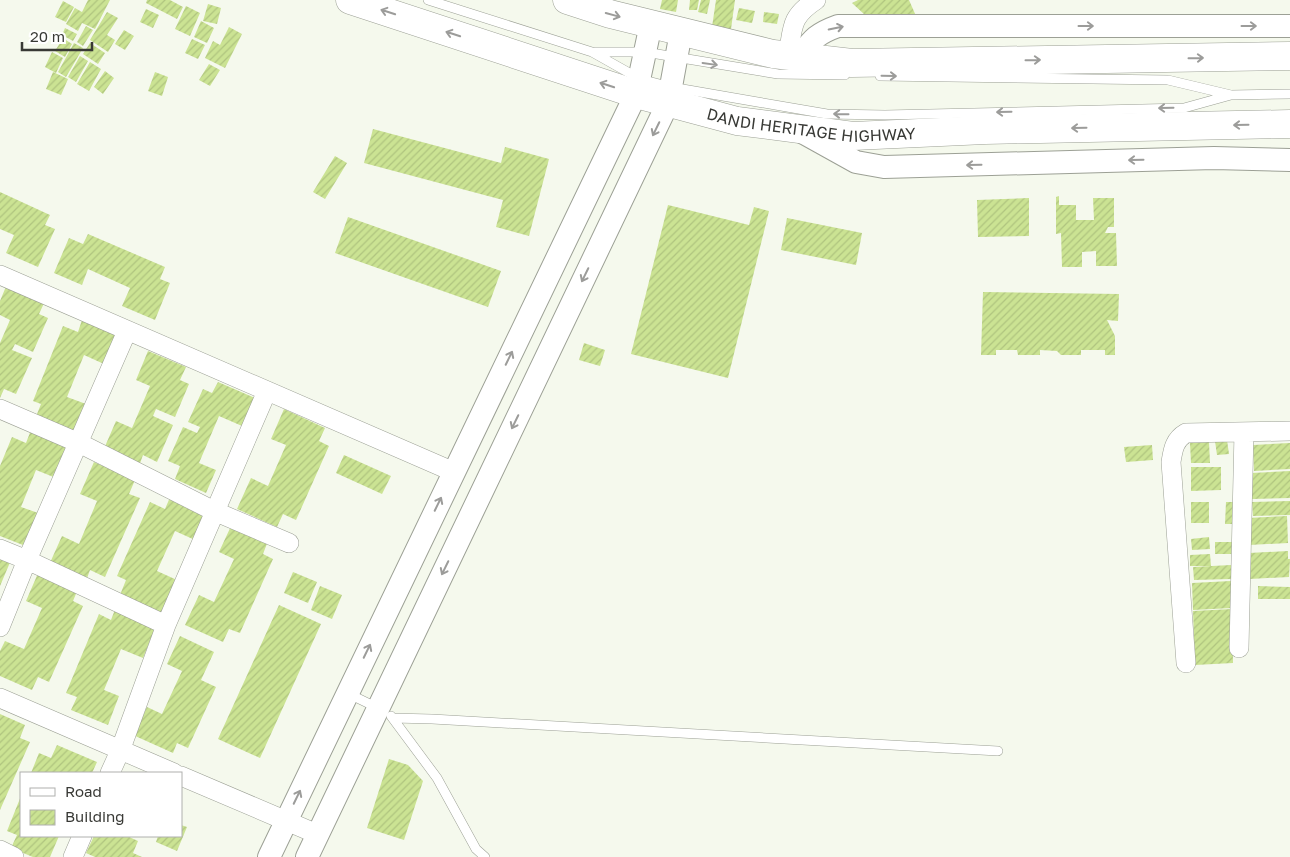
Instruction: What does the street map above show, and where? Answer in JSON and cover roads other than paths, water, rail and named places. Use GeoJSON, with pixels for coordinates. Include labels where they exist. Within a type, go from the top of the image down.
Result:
{"type":"FeatureCollection","features":[{"type":"Feature","properties":{"kind":"highway","name":"DANDI HERITAGE HIGHWAY"},"geometry":{"type":"LineString","coordinates":[[350,0],[429,9],[638,87],[669,95],[737,120],[853,136],[985,130],[1290,124]]}},
{"type":"Feature","properties":{"kind":"highway"},"geometry":{"type":"LineString","coordinates":[[567,0],[610,14],[773,54],[852,62],[1290,56]]}},
{"type":"Feature","properties":{"kind":"street"},"geometry":{"type":"LineString","coordinates":[[794,56],[794,22],[803,9],[816,0]]}},
{"type":"Feature","properties":{"kind":"street"},"geometry":{"type":"LineString","coordinates":[[269,857],[638,87],[651,24]]}},
{"type":"Feature","properties":{"kind":"street"},"geometry":{"type":"LineString","coordinates":[[794,56],[821,33],[838,26],[1290,26]]}},
{"type":"Feature","properties":{"kind":"street"},"geometry":{"type":"LineString","coordinates":[[307,857],[317,834],[386,713],[669,95],[681,32]]}},
{"type":"Feature","properties":{"kind":"street"},"geometry":{"type":"LineString","coordinates":[[796,128],[856,162],[884,167],[1214,158],[1290,160]]}},
{"type":"Feature","properties":{"kind":"street"},"geometry":{"type":"LineString","coordinates":[[566,240],[596,254]]}},
{"type":"Feature","properties":{"kind":"street"},"geometry":{"type":"LineString","coordinates":[[0,275],[454,472]]}},
{"type":"Feature","properties":{"kind":"street"},"geometry":{"type":"LineString","coordinates":[[0,628],[27,560],[127,331]]}},
{"type":"Feature","properties":{"kind":"street"},"geometry":{"type":"LineString","coordinates":[[110,772],[120,751],[166,624],[267,391]]}},
{"type":"Feature","properties":{"kind":"street"},"geometry":{"type":"LineString","coordinates":[[0,409],[79,443],[214,511],[288,543]]}},
{"type":"Feature","properties":{"kind":"street"},"geometry":{"type":"LineString","coordinates":[[1186,663],[1171,462],[1174,446],[1179,437],[1186,433],[1290,431]]}},
{"type":"Feature","properties":{"kind":"street"},"geometry":{"type":"LineString","coordinates":[[1239,648],[1244,432]]}},
{"type":"Feature","properties":{"kind":"street"},"geometry":{"type":"LineString","coordinates":[[0,549],[166,624]]}},
{"type":"Feature","properties":{"kind":"street"},"geometry":{"type":"LineString","coordinates":[[0,698],[172,772]]}},
{"type":"Feature","properties":{"kind":"street"},"geometry":{"type":"LineString","coordinates":[[182,776],[317,834]]}},
{"type":"Feature","properties":{"kind":"street"},"geometry":{"type":"LineString","coordinates":[[73,857],[82,837]]}},
{"type":"Feature","properties":{"kind":"street"},"geometry":{"type":"LineString","coordinates":[[0,850],[14,857]]}},
{"type":"Feature","properties":{"kind":"lane"},"geometry":{"type":"LineString","coordinates":[[429,9],[592,52],[645,52],[677,59],[778,74],[858,75]]}},
{"type":"Feature","properties":{"kind":"lane"},"geometry":{"type":"LineString","coordinates":[[592,52],[638,87]]}},
{"type":"Feature","properties":{"kind":"lane"},"geometry":{"type":"LineString","coordinates":[[868,76],[1168,80],[1231,94],[1290,94]]}},
{"type":"Feature","properties":{"kind":"lane"},"geometry":{"type":"LineString","coordinates":[[669,95],[827,114],[885,115],[1184,108],[1231,94]]}},
{"type":"Feature","properties":{"kind":"lane"},"geometry":{"type":"LineString","coordinates":[[347,693],[386,713],[442,719],[998,751]]}},
{"type":"Feature","properties":{"kind":"lane"},"geometry":{"type":"LineString","coordinates":[[386,713],[438,778],[476,849],[485,857]]}}]}
